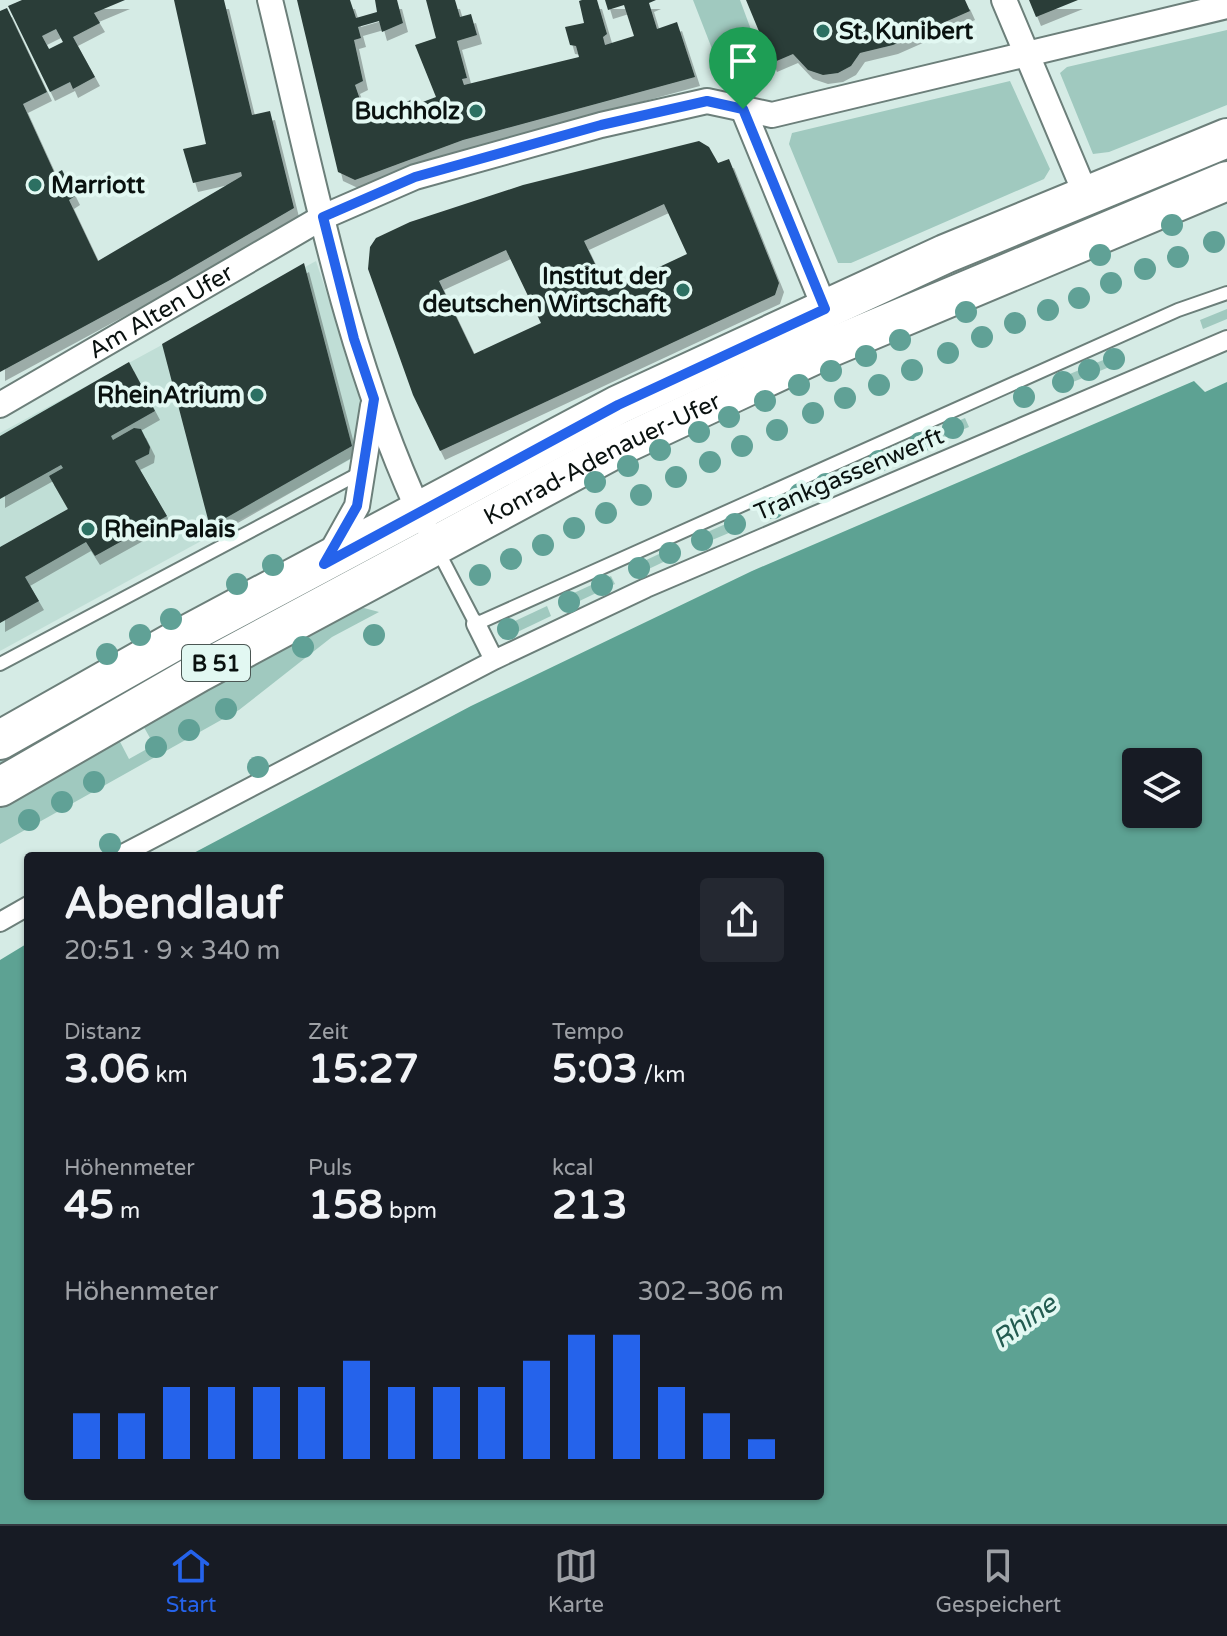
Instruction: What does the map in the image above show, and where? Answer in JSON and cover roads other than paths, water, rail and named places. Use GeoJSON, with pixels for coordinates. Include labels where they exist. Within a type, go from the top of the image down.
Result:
{"type":"FeatureCollection","features":[{"type":"Feature","properties":{"kind":"main road","name":"Konrad-Adenauer-Ufer"},"geometry":{"type":"LineString","coordinates":[[0,740],[177,640],[618,405],[825,309],[1086,195],[1227,138]]}},
{"type":"Feature","properties":{"kind":"main road","name":"Konrad-Adenauer-Ufer"},"geometry":{"type":"LineString","coordinates":[[0,787],[198,673],[626,443],[816,354],[1227,181]]}},
{"type":"Feature","properties":{"kind":"street"},"geometry":{"type":"LineString","coordinates":[[270,0],[354,339],[374,399],[435,544]]}},
{"type":"Feature","properties":{"kind":"street"},"geometry":{"type":"LineString","coordinates":[[1004,0],[1086,195]]}},
{"type":"Feature","properties":{"kind":"street"},"geometry":{"type":"LineString","coordinates":[[743,109],[772,115],[1227,6]]}},
{"type":"Feature","properties":{"kind":"street","name":"Am Alten Ufer"},"geometry":{"type":"LineString","coordinates":[[0,405],[323,217],[415,177],[601,125],[707,101],[743,109]]}},
{"type":"Feature","properties":{"kind":"street"},"geometry":{"type":"LineString","coordinates":[[743,109],[825,309]]}},
{"type":"Feature","properties":{"kind":"street","name":"Trankgassenwerft"},"geometry":{"type":"LineString","coordinates":[[127,852],[494,660],[646,588],[1227,340]]}},
{"type":"Feature","properties":{"kind":"street"},"geometry":{"type":"LineString","coordinates":[[324,564],[357,506],[365,471],[374,399]]}},
{"type":"Feature","properties":{"kind":"street"},"geometry":{"type":"LineString","coordinates":[[476,624],[494,660]]}},
{"type":"Feature","properties":{"kind":"street"},"geometry":{"type":"LineString","coordinates":[[0,922],[24,908]]}},
{"type":"Feature","properties":{"kind":"lane"},"geometry":{"type":"LineString","coordinates":[[435,544],[476,624],[1178,310],[1227,293]]}},
{"type":"Feature","properties":{"kind":"lane"},"geometry":{"type":"LineString","coordinates":[[0,664],[365,471]]}},
{"type":"Feature","properties":{"kind":"water","name":"Rhine"},"geometry":{"type":"Polygon","coordinates":[[[1194,381],[1205,392],[1227,382],[1227,1524],[0,1524],[0,960],[24,945],[24,1500],[824,1500],[824,852],[196,852],[471,706],[752,571],[1194,381]]]}},
{"type":"Feature","properties":{"kind":"place","name":"St. Kunibert"},"geometry":{"type":"Point","coordinates":[823,31]}},
{"type":"Feature","properties":{"kind":"place","name":"Buchholz"},"geometry":{"type":"Point","coordinates":[476,111]}},
{"type":"Feature","properties":{"kind":"place","name":"Marriott"},"geometry":{"type":"Point","coordinates":[35,185]}},
{"type":"Feature","properties":{"kind":"place","name":"Institut der deutschen Wirtschaft"},"geometry":{"type":"Point","coordinates":[683,290]}},
{"type":"Feature","properties":{"kind":"place","name":"RheinAtrium"},"geometry":{"type":"Point","coordinates":[257,395]}},
{"type":"Feature","properties":{"kind":"place","name":"RheinPalais"},"geometry":{"type":"Point","coordinates":[88,529]}}]}
